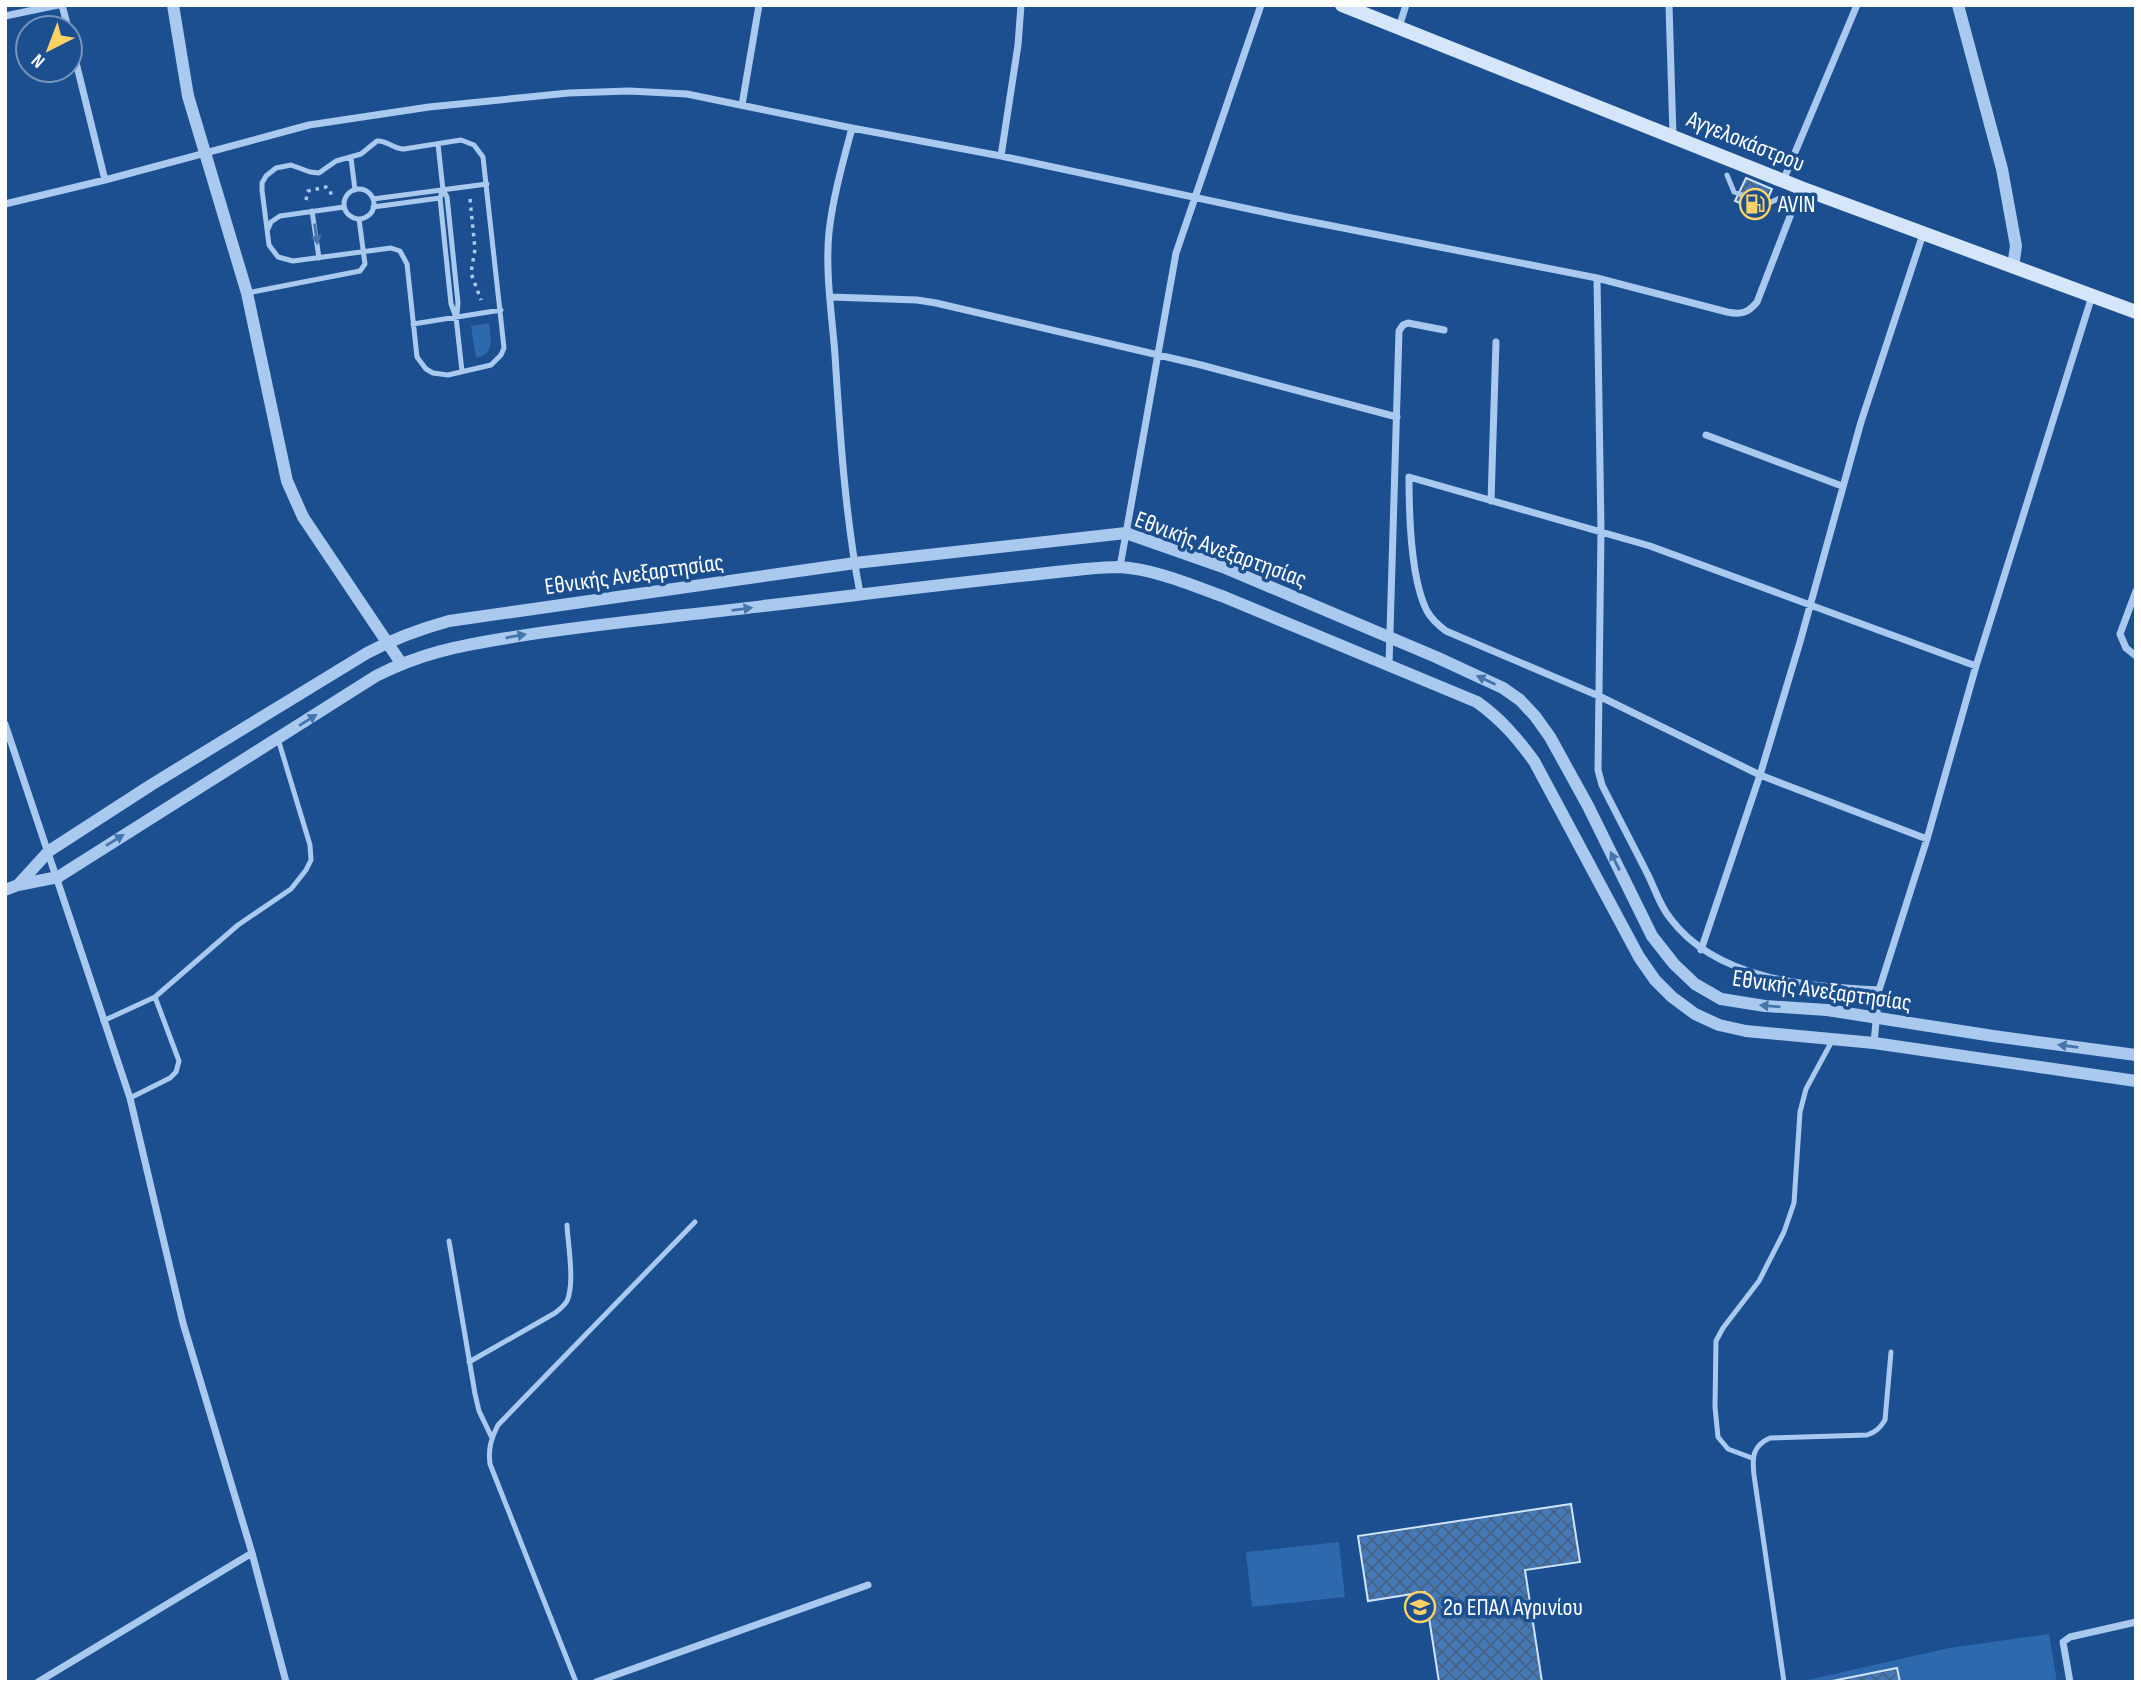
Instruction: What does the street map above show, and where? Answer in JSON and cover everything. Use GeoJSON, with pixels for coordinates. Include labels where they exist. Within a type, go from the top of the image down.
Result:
{"type":"FeatureCollection","features":[{"type":"Feature","properties":{"kind":"main road","name":"Αγγελοκάστρου"},"geometry":{"type":"LineString","coordinates":[[1342,5],[1801,188],[2136,312]]}},
{"type":"Feature","properties":{"kind":"street"},"geometry":{"type":"LineString","coordinates":[[5,16],[60,5]]}},
{"type":"Feature","properties":{"kind":"street"},"geometry":{"type":"LineString","coordinates":[[173,5],[185,83],[247,293],[287,481],[303,517],[401,663]]}},
{"type":"Feature","properties":{"kind":"street"},"geometry":{"type":"LineString","coordinates":[[742,105],[759,5]]}},
{"type":"Feature","properties":{"kind":"street"},"geometry":{"type":"LineString","coordinates":[[1001,156],[1018,45],[1021,5]]}},
{"type":"Feature","properties":{"kind":"street"},"geometry":{"type":"LineString","coordinates":[[1120,567],[1176,253],[1261,5]]}},
{"type":"Feature","properties":{"kind":"street"},"geometry":{"type":"LineString","coordinates":[[1398,28],[1406,5]]}},
{"type":"Feature","properties":{"kind":"street"},"geometry":{"type":"LineString","coordinates":[[1669,5],[1673,137]]}},
{"type":"Feature","properties":{"kind":"street"},"geometry":{"type":"LineString","coordinates":[[1783,181],[1857,5]]}},
{"type":"Feature","properties":{"kind":"street"},"geometry":{"type":"LineString","coordinates":[[1958,5],[2003,169],[2016,246],[2014,267]]}},
{"type":"Feature","properties":{"kind":"street"},"geometry":{"type":"LineString","coordinates":[[81,84],[105,180]]}},
{"type":"Feature","properties":{"kind":"street"},"geometry":{"type":"LineString","coordinates":[[5,204],[309,125],[429,107],[569,93],[629,91],[687,94],[1597,278],[1727,312],[1746,312],[1758,302],[1801,188]]}},
{"type":"Feature","properties":{"kind":"street"},"geometry":{"type":"LineString","coordinates":[[852,128],[841,167],[829,234],[828,260],[842,461],[860,593]]}},
{"type":"Feature","properties":{"kind":"street"},"geometry":{"type":"LineString","coordinates":[[1701,950],[1760,775],[1876,371],[1923,233]]}},
{"type":"Feature","properties":{"kind":"street"},"geometry":{"type":"LineString","coordinates":[[1597,278],[1601,531],[1598,770],[1602,785],[1668,916],[1684,936],[1701,950],[1730,964],[1783,981],[1880,990]]}},
{"type":"Feature","properties":{"kind":"street"},"geometry":{"type":"LineString","coordinates":[[1874,1043],[1880,990],[1927,839],[1976,666],[2092,296]]}},
{"type":"Feature","properties":{"kind":"street"},"geometry":{"type":"LineString","coordinates":[[831,297],[936,303],[1397,417]]}},
{"type":"Feature","properties":{"kind":"street"},"geometry":{"type":"LineString","coordinates":[[1389,666],[1400,327],[1408,323],[1444,331]]}},
{"type":"Feature","properties":{"kind":"street"},"geometry":{"type":"LineString","coordinates":[[1491,501],[1496,342]]}},
{"type":"Feature","properties":{"kind":"street"},"geometry":{"type":"LineString","coordinates":[[1706,435],[1842,486]]}},
{"type":"Feature","properties":{"kind":"street"},"geometry":{"type":"LineString","coordinates":[[1927,839],[1760,775],[1599,696],[1446,631],[1434,622],[1427,611],[1419,585],[1410,512],[1409,477],[1650,545],[1976,666]]}},
{"type":"Feature","properties":{"kind":"street","name":"Εθνικής Ανεξαρτησίας"},"geometry":{"type":"LineString","coordinates":[[18,885],[49,851],[151,785],[387,643],[420,629],[449,621],[855,563],[1126,533],[1223,567],[1390,637],[1503,688],[1520,700],[1550,737],[1588,806],[1652,936],[1674,964],[1695,984],[1721,999],[1765,1006],[1827,1010],[2136,1055]]}},
{"type":"Feature","properties":{"kind":"street","name":"Εθνικής Ανεξαρτησίας"},"geometry":{"type":"LineString","coordinates":[[5,890],[58,877],[376,676],[401,663],[435,651],[544,632],[860,593],[1120,567],[1171,578],[1222,596],[1477,702],[1498,717],[1534,761],[1639,957],[1655,980],[1695,1014],[1719,1025],[1746,1031],[1874,1043],[2136,1081]]}},
{"type":"Feature","properties":{"kind":"street"},"geometry":{"type":"LineString","coordinates":[[2136,591],[2120,635],[2126,648],[2136,656]]}},
{"type":"Feature","properties":{"kind":"street"},"geometry":{"type":"LineString","coordinates":[[5,724],[130,1098],[183,1323],[252,1553],[286,1682]]}},
{"type":"Feature","properties":{"kind":"street"},"geometry":{"type":"LineString","coordinates":[[38,1682],[252,1553]]}},
{"type":"Feature","properties":{"kind":"street"},"geometry":{"type":"LineString","coordinates":[[596,1682],[868,1585]]}},
{"type":"Feature","properties":{"kind":"street"},"geometry":{"type":"LineString","coordinates":[[2070,1682],[2063,1642],[2070,1637],[2136,1622]]}},
{"type":"Feature","properties":{"kind":"lane"},"geometry":{"type":"LineString","coordinates":[[461,140],[474,145],[483,157],[504,341],[501,355],[491,365],[440,375],[426,369],[418,357],[404,255],[391,248],[293,261],[278,257],[269,245],[262,183],[271,171],[291,165],[319,173],[336,161],[351,158],[361,154],[377,141],[386,142],[399,149],[461,140]]}},
{"type":"Feature","properties":{"kind":"lane"},"geometry":{"type":"LineString","coordinates":[[438,144],[456,275],[456,317],[462,372]]}},
{"type":"Feature","properties":{"kind":"lane"},"geometry":{"type":"LineString","coordinates":[[351,158],[355,190]]}},
{"type":"Feature","properties":{"kind":"lane"},"geometry":{"type":"LineString","coordinates":[[1727,176],[1734,192],[1767,204],[1784,196]]}},
{"type":"Feature","properties":{"kind":"lane"},"geometry":{"type":"LineString","coordinates":[[373,199],[487,184]]}},
{"type":"Feature","properties":{"kind":"lane"},"geometry":{"type":"LineString","coordinates":[[355,190],[367,192],[373,199],[370,214],[359,219],[349,215],[344,207],[348,195],[355,190]]}},
{"type":"Feature","properties":{"kind":"lane"},"geometry":{"type":"LineString","coordinates":[[443,190],[440,198],[451,304],[456,317]]}},
{"type":"Feature","properties":{"kind":"lane"},"geometry":{"type":"LineString","coordinates":[[373,207],[440,198]]}},
{"type":"Feature","properties":{"kind":"lane"},"geometry":{"type":"LineString","coordinates":[[264,203],[270,212],[280,216]]}},
{"type":"Feature","properties":{"kind":"lane"},"geometry":{"type":"LineString","coordinates":[[267,231],[271,222],[280,216],[344,207]]}},
{"type":"Feature","properties":{"kind":"lane"},"geometry":{"type":"LineString","coordinates":[[312,211],[319,258]]}},
{"type":"Feature","properties":{"kind":"lane"},"geometry":{"type":"LineString","coordinates":[[247,293],[359,271],[365,264],[359,219]]}},
{"type":"Feature","properties":{"kind":"lane"},"geometry":{"type":"LineString","coordinates":[[413,324],[501,310]]}},
{"type":"Feature","properties":{"kind":"lane"},"geometry":{"type":"LineString","coordinates":[[103,1021],[155,997],[238,925],[291,889],[306,870],[310,860],[310,845],[278,739]]}},
{"type":"Feature","properties":{"kind":"lane"},"geometry":{"type":"LineString","coordinates":[[130,1098],[170,1077],[176,1072],[179,1061],[155,997]]}},
{"type":"Feature","properties":{"kind":"lane"},"geometry":{"type":"LineString","coordinates":[[1752,1458],[1728,1449],[1718,1437],[1715,1407],[1716,1341],[1759,1281],[1784,1232],[1794,1203],[1800,1112],[1807,1089],[1833,1040]]}},
{"type":"Feature","properties":{"kind":"lane"},"geometry":{"type":"LineString","coordinates":[[576,1682],[490,1464],[488,1450],[498,1425],[695,1222]]}},
{"type":"Feature","properties":{"kind":"lane"},"geometry":{"type":"LineString","coordinates":[[469,1362],[564,1306],[569,1298],[570,1284],[567,1225]]}},
{"type":"Feature","properties":{"kind":"lane"},"geometry":{"type":"LineString","coordinates":[[449,1241],[479,1411],[492,1438]]}},
{"type":"Feature","properties":{"kind":"lane"},"geometry":{"type":"LineString","coordinates":[[1784,1682],[1752,1458],[1755,1448],[1770,1438],[1867,1434],[1881,1428],[1885,1420],[1891,1352]]}},
{"type":"Feature","properties":{"kind":"path"},"geometry":{"type":"LineString","coordinates":[[468,186],[475,249],[471,273],[480,297],[482,313]]}},
{"type":"Feature","properties":{"kind":"shaded area"},"geometry":{"type":"Polygon","coordinates":[[[489,323],[489,349],[476,358],[471,326],[489,323]]]}},
{"type":"Feature","properties":{"kind":"shaded area"},"geometry":{"type":"Polygon","coordinates":[[[1339,1542],[1345,1597],[1252,1607],[1246,1552],[1339,1542]]]}},
{"type":"Feature","properties":{"kind":"shaded area"},"geometry":{"type":"Polygon","coordinates":[[[2049,1634],[2057,1682],[1799,1682],[1949,1648],[2049,1634]]]}},
{"type":"Feature","properties":{"kind":"building"},"geometry":{"type":"Polygon","coordinates":[[[1746,178],[1772,189],[1762,212],[1735,201],[1746,178]]]}},
{"type":"Feature","properties":{"kind":"building"},"geometry":{"type":"Polygon","coordinates":[[[1571,1504],[1580,1562],[1525,1570],[1542,1682],[1439,1682],[1425,1592],[1368,1601],[1358,1536],[1571,1504]]]}},
{"type":"Feature","properties":{"kind":"building"},"geometry":{"type":"Polygon","coordinates":[[[1897,1668],[1900,1682],[1827,1682],[1897,1668]]]}},
{"type":"Feature","properties":{"kind":"place","name":"AVIN"},"geometry":{"type":"Point","coordinates":[1755,204]}},
{"type":"Feature","properties":{"kind":"place","name":"2ο ΕΠΑΛ Αγρινίου"},"geometry":{"type":"Point","coordinates":[1420,1607]}}]}
